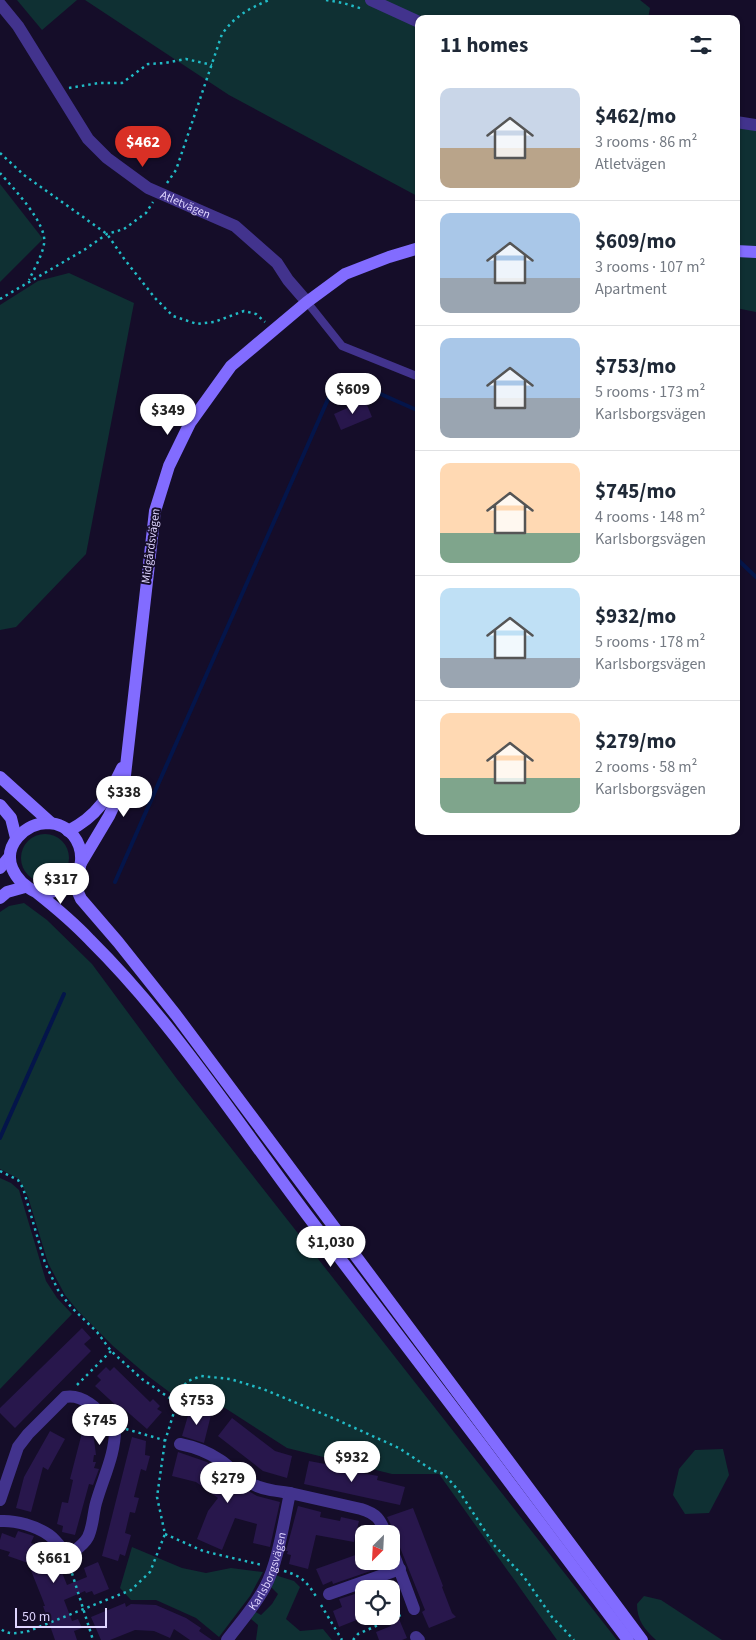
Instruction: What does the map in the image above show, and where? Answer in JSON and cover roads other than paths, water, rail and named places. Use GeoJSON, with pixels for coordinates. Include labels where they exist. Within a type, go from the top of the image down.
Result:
{"type":"FeatureCollection","features":[{"type":"Feature","properties":{"kind":"main road","name":"Midgårdsvägen"},"geometry":{"type":"LineString","coordinates":[[81,863],[109,816],[124,784],[155,512],[169,466],[190,423],[231,366],[307,302],[345,274],[415,249]]}},
{"type":"Feature","properties":{"kind":"main road"},"geometry":{"type":"LineString","coordinates":[[740,252],[756,252]]}},
{"type":"Feature","properties":{"kind":"main road","name":"Midgårdsvägen"},"geometry":{"type":"LineString","coordinates":[[68,831],[83,823],[103,804],[126,759]]}},
{"type":"Feature","properties":{"kind":"main road"},"geometry":{"type":"LineString","coordinates":[[0,777],[51,823],[68,831],[77,841],[81,852],[81,863],[78,873],[73,881],[58,892],[48,894],[31,890],[7,892],[0,898]]}},
{"type":"Feature","properties":{"kind":"main road"},"geometry":{"type":"LineString","coordinates":[[0,805],[11,818],[16,838]]}},
{"type":"Feature","properties":{"kind":"main road"},"geometry":{"type":"LineString","coordinates":[[0,868],[10,856],[16,838],[25,829],[33,825],[51,823]]}},
{"type":"Feature","properties":{"kind":"main road"},"geometry":{"type":"LineString","coordinates":[[10,856],[13,871],[18,880],[90,940],[167,1028],[628,1640]]}},
{"type":"Feature","properties":{"kind":"main road"},"geometry":{"type":"LineString","coordinates":[[73,881],[81,899],[176,1015],[642,1640]]}},
{"type":"Feature","properties":{"kind":"street","name":"Atletvägen"},"geometry":{"type":"LineString","coordinates":[[0,4],[18,26],[88,139],[107,158],[142,184],[235,226],[277,262],[288,280],[307,302]]}},
{"type":"Feature","properties":{"kind":"street"},"geometry":{"type":"LineString","coordinates":[[369,5],[415,21]]}},
{"type":"Feature","properties":{"kind":"street"},"geometry":{"type":"LineString","coordinates":[[740,123],[756,125]]}},
{"type":"Feature","properties":{"kind":"street"},"geometry":{"type":"LineString","coordinates":[[0,1500],[18,1447],[28,1434],[65,1397],[73,1396],[80,1398],[101,1413],[115,1427],[116,1437],[109,1466],[96,1503],[88,1537],[68,1556],[50,1536],[41,1530],[16,1522],[0,1521]]}},
{"type":"Feature","properties":{"kind":"street"},"geometry":{"type":"LineString","coordinates":[[180,1444],[196,1447],[210,1454],[221,1460],[239,1477],[265,1490],[290,1493],[361,1509],[372,1513],[383,1525]]}},
{"type":"Feature","properties":{"kind":"street","name":"Karlsborgsvägen"},"geometry":{"type":"LineString","coordinates":[[227,1640],[257,1601],[266,1585],[273,1568],[290,1493]]}},
{"type":"Feature","properties":{"kind":"street"},"geometry":{"type":"LineString","coordinates":[[400,1569],[414,1609]]}},
{"type":"Feature","properties":{"kind":"street"},"geometry":{"type":"LineString","coordinates":[[329,1594],[397,1570]]}},
{"type":"Feature","properties":{"kind":"lane"},"geometry":{"type":"LineString","coordinates":[[307,302],[342,346],[415,375]]}},
{"type":"Feature","properties":{"kind":"waterway"},"geometry":{"type":"LineString","coordinates":[[115,882],[336,381],[340,376],[415,409]]}},
{"type":"Feature","properties":{"kind":"waterway"},"geometry":{"type":"LineString","coordinates":[[740,562],[756,577]]}},
{"type":"Feature","properties":{"kind":"waterway"},"geometry":{"type":"LineString","coordinates":[[0,1138],[64,994]]}}]}
